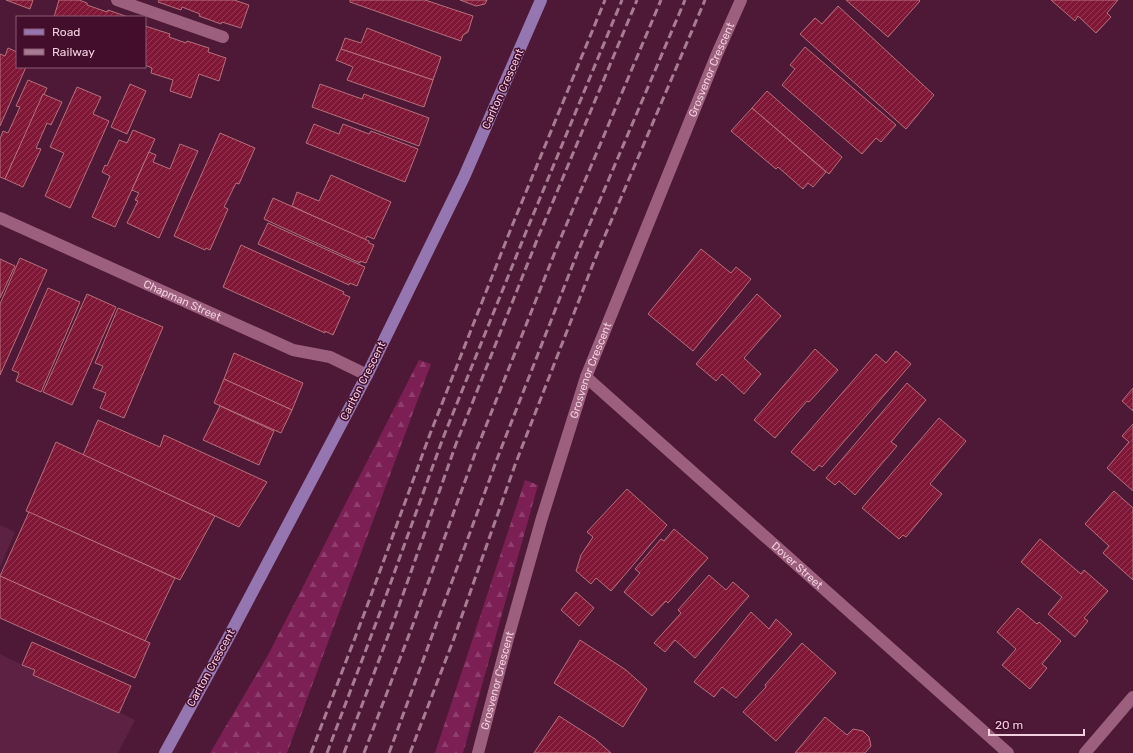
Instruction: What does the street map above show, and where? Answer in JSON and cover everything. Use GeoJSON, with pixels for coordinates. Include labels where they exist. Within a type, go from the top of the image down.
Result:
{"type":"FeatureCollection","features":[{"type":"Feature","properties":{"kind":"main road","name":"Carlton Crescent"},"geometry":{"type":"LineString","coordinates":[[165,753],[367,375],[464,177],[541,0]]}},
{"type":"Feature","properties":{"kind":"street"},"geometry":{"type":"LineString","coordinates":[[116,0],[223,38]]}},
{"type":"Feature","properties":{"kind":"street","name":"Grosvenor Crescent"},"geometry":{"type":"LineString","coordinates":[[478,753],[541,521],[586,377],[717,54],[741,0]]}},
{"type":"Feature","properties":{"kind":"street","name":"Chapman Street"},"geometry":{"type":"LineString","coordinates":[[0,218],[293,350],[330,357],[367,375]]}},
{"type":"Feature","properties":{"kind":"street","name":"Dover Street"},"geometry":{"type":"LineString","coordinates":[[586,377],[1008,753]]}},
{"type":"Feature","properties":{"kind":"street"},"geometry":{"type":"LineString","coordinates":[[1085,753],[1133,697]]}},
{"type":"Feature","properties":{"kind":"shaded area"},"geometry":{"type":"Polygon","coordinates":[[[0,525],[15,532],[0,567],[0,525]]]}},
{"type":"Feature","properties":{"kind":"shaded area"},"geometry":{"type":"Polygon","coordinates":[[[0,654],[135,720],[118,753],[0,753],[0,654]]]}},
{"type":"Feature","properties":{"kind":"green space"},"geometry":{"type":"Polygon","coordinates":[[[419,360],[431,364],[287,753],[210,753],[268,655],[419,360]]]}},
{"type":"Feature","properties":{"kind":"green space"},"geometry":{"type":"Polygon","coordinates":[[[525,480],[538,485],[463,753],[435,753],[525,480]]]}},
{"type":"Feature","properties":{"kind":"building"},"geometry":{"type":"Polygon","coordinates":[[[6,0],[33,0],[30,9],[6,0]]]}},
{"type":"Feature","properties":{"kind":"building"},"geometry":{"type":"Polygon","coordinates":[[[59,0],[79,0],[87,3],[87,5],[107,12],[108,10],[125,16],[54,16],[59,0]]]}},
{"type":"Feature","properties":{"kind":"building"},"geometry":{"type":"Polygon","coordinates":[[[159,0],[234,0],[249,5],[241,28],[222,22],[221,24],[199,16],[200,14],[182,7],[181,10],[158,2],[159,0]]]}},
{"type":"Feature","properties":{"kind":"building"},"geometry":{"type":"Polygon","coordinates":[[[350,0],[425,0],[473,16],[468,32],[463,35],[461,41],[350,2],[350,0]]]}},
{"type":"Feature","properties":{"kind":"building"},"geometry":{"type":"Polygon","coordinates":[[[460,0],[487,0],[485,4],[476,6],[460,0]]]}},
{"type":"Feature","properties":{"kind":"building"},"geometry":{"type":"Polygon","coordinates":[[[846,0],[919,0],[920,1],[888,37],[846,0]]]}},
{"type":"Feature","properties":{"kind":"building"},"geometry":{"type":"Polygon","coordinates":[[[1051,0],[1118,0],[1107,13],[1111,17],[1096,33],[1078,16],[1075,21],[1051,0]]]}},
{"type":"Feature","properties":{"kind":"building"},"geometry":{"type":"Polygon","coordinates":[[[838,6],[934,95],[906,129],[800,34],[815,18],[822,24],[838,6]]]}},
{"type":"Feature","properties":{"kind":"building"},"geometry":{"type":"Polygon","coordinates":[[[146,26],[170,34],[169,37],[186,43],[187,41],[209,48],[208,52],[226,58],[219,81],[199,74],[191,98],[170,91],[173,80],[151,73],[152,68],[146,65],[146,26]]]}},
{"type":"Feature","properties":{"kind":"building"},"geometry":{"type":"Polygon","coordinates":[[[367,28],[441,57],[433,80],[341,49],[345,38],[361,43],[367,28]]]}},
{"type":"Feature","properties":{"kind":"building"},"geometry":{"type":"Polygon","coordinates":[[[805,47],[896,125],[881,142],[876,138],[862,154],[782,85],[795,69],[790,65],[805,47]]]}},
{"type":"Feature","properties":{"kind":"building"},"geometry":{"type":"Polygon","coordinates":[[[8,48],[16,52],[16,68],[26,68],[0,126],[0,54],[5,56],[8,48]]]}},
{"type":"Feature","properties":{"kind":"building"},"geometry":{"type":"Polygon","coordinates":[[[341,49],[433,80],[424,107],[347,80],[353,67],[336,60],[341,49]]]}},
{"type":"Feature","properties":{"kind":"building"},"geometry":{"type":"Polygon","coordinates":[[[28,80],[47,88],[5,179],[0,177],[0,139],[3,131],[8,133],[20,107],[16,106],[28,80]]]}},
{"type":"Feature","properties":{"kind":"building"},"geometry":{"type":"Polygon","coordinates":[[[130,84],[146,91],[127,134],[111,127],[130,84]]]}},
{"type":"Feature","properties":{"kind":"building"},"geometry":{"type":"Polygon","coordinates":[[[320,84],[362,99],[364,94],[429,118],[419,146],[312,107],[320,84]]]}},
{"type":"Feature","properties":{"kind":"building"},"geometry":{"type":"Polygon","coordinates":[[[77,87],[101,97],[93,114],[109,121],[70,208],[45,196],[64,153],[50,147],[77,87]]]}},
{"type":"Feature","properties":{"kind":"building"},"geometry":{"type":"Polygon","coordinates":[[[767,91],[842,157],[829,174],[752,108],[767,91]]]}},
{"type":"Feature","properties":{"kind":"building"},"geometry":{"type":"Polygon","coordinates":[[[43,94],[62,102],[51,125],[47,123],[36,148],[41,149],[23,187],[5,179],[43,94]]]}},
{"type":"Feature","properties":{"kind":"building"},"geometry":{"type":"Polygon","coordinates":[[[752,108],[826,172],[813,187],[808,183],[803,189],[778,167],[776,169],[731,131],[752,108]]]}},
{"type":"Feature","properties":{"kind":"building"},"geometry":{"type":"Polygon","coordinates":[[[314,124],[339,134],[343,124],[369,134],[371,131],[418,149],[405,182],[306,143],[314,124]]]}},
{"type":"Feature","properties":{"kind":"building"},"geometry":{"type":"Polygon","coordinates":[[[133,130],[155,139],[115,227],[92,217],[110,176],[102,172],[105,165],[107,166],[119,140],[127,143],[133,130]]]}},
{"type":"Feature","properties":{"kind":"building"},"geometry":{"type":"Polygon","coordinates":[[[220,133],[255,148],[239,184],[236,183],[224,207],[228,209],[210,250],[206,248],[205,250],[174,236],[220,133]]]}},
{"type":"Feature","properties":{"kind":"building"},"geometry":{"type":"Polygon","coordinates":[[[180,144],[198,151],[159,238],[127,223],[138,201],[135,200],[139,193],[132,190],[149,152],[156,155],[153,162],[170,169],[180,144]]]}},
{"type":"Feature","properties":{"kind":"building"},"geometry":{"type":"Polygon","coordinates":[[[331,175],[391,202],[374,239],[367,236],[365,240],[292,206],[297,192],[319,201],[331,175]]]}},
{"type":"Feature","properties":{"kind":"building"},"geometry":{"type":"Polygon","coordinates":[[[273,198],[369,241],[369,243],[374,245],[366,263],[360,261],[360,263],[264,219],[273,198]]]}},
{"type":"Feature","properties":{"kind":"building"},"geometry":{"type":"Polygon","coordinates":[[[268,223],[365,267],[357,286],[350,283],[349,285],[258,244],[268,223]]]}},
{"type":"Feature","properties":{"kind":"building"},"geometry":{"type":"Polygon","coordinates":[[[241,245],[344,292],[343,294],[350,297],[333,335],[325,331],[325,333],[223,287],[241,245]]]}},
{"type":"Feature","properties":{"kind":"building"},"geometry":{"type":"Polygon","coordinates":[[[701,249],[731,273],[736,267],[751,279],[693,351],[648,314],[701,249]]]}},
{"type":"Feature","properties":{"kind":"building"},"geometry":{"type":"Polygon","coordinates":[[[20,258],[47,270],[0,375],[0,304],[20,258]]]}},
{"type":"Feature","properties":{"kind":"building"},"geometry":{"type":"Polygon","coordinates":[[[0,259],[15,266],[0,298],[0,259]]]}},
{"type":"Feature","properties":{"kind":"building"},"geometry":{"type":"Polygon","coordinates":[[[48,288],[80,302],[41,392],[16,381],[19,373],[12,370],[48,288]]]}},
{"type":"Feature","properties":{"kind":"building"},"geometry":{"type":"Polygon","coordinates":[[[87,294],[116,307],[72,405],[43,392],[87,294]]]}},
{"type":"Feature","properties":{"kind":"building"},"geometry":{"type":"Polygon","coordinates":[[[757,294],[781,316],[744,358],[761,374],[744,394],[722,374],[716,381],[696,364],[757,294]]]}},
{"type":"Feature","properties":{"kind":"building"},"geometry":{"type":"Polygon","coordinates":[[[118,308],[163,327],[124,418],[100,408],[106,393],[93,388],[103,366],[95,363],[118,308]]]}},
{"type":"Feature","properties":{"kind":"building"},"geometry":{"type":"Polygon","coordinates":[[[815,349],[838,370],[809,402],[807,401],[775,438],[754,420],[815,349]]]}},
{"type":"Feature","properties":{"kind":"building"},"geometry":{"type":"Polygon","coordinates":[[[896,351],[911,364],[822,467],[819,465],[814,471],[791,452],[876,354],[886,363],[896,351]]]}},
{"type":"Feature","properties":{"kind":"building"},"geometry":{"type":"Polygon","coordinates":[[[234,353],[303,383],[292,410],[224,379],[234,353]]]}},
{"type":"Feature","properties":{"kind":"building"},"geometry":{"type":"Polygon","coordinates":[[[224,379],[292,410],[281,433],[214,403],[224,379]]]}},
{"type":"Feature","properties":{"kind":"building"},"geometry":{"type":"Polygon","coordinates":[[[907,383],[926,400],[891,442],[897,446],[855,495],[839,481],[835,485],[826,478],[907,383]]]}},
{"type":"Feature","properties":{"kind":"building"},"geometry":{"type":"Polygon","coordinates":[[[1133,388],[1133,411],[1122,401],[1133,388]]]}},
{"type":"Feature","properties":{"kind":"building"},"geometry":{"type":"Polygon","coordinates":[[[220,406],[274,431],[259,465],[203,440],[220,406]]]}},
{"type":"Feature","properties":{"kind":"building"},"geometry":{"type":"Polygon","coordinates":[[[939,418],[966,441],[930,484],[942,494],[906,537],[903,535],[899,539],[862,508],[939,418]]]}},
{"type":"Feature","properties":{"kind":"building"},"geometry":{"type":"Polygon","coordinates":[[[98,420],[160,447],[164,435],[267,482],[239,527],[83,455],[98,420]]]}},
{"type":"Feature","properties":{"kind":"building"},"geometry":{"type":"Polygon","coordinates":[[[1133,424],[1133,491],[1107,468],[1129,442],[1122,436],[1133,424]]]}},
{"type":"Feature","properties":{"kind":"building"},"geometry":{"type":"Polygon","coordinates":[[[56,442],[215,516],[180,580],[26,511],[56,442]]]}},
{"type":"Feature","properties":{"kind":"building"},"geometry":{"type":"Polygon","coordinates":[[[627,489],[667,525],[611,591],[596,578],[591,584],[576,571],[581,555],[593,537],[587,532],[627,489]]]}},
{"type":"Feature","properties":{"kind":"building"},"geometry":{"type":"Polygon","coordinates":[[[1114,491],[1133,508],[1133,580],[1103,553],[1109,546],[1085,524],[1114,491]]]}},
{"type":"Feature","properties":{"kind":"building"},"geometry":{"type":"Polygon","coordinates":[[[29,512],[175,578],[145,641],[0,576],[29,512]]]}},
{"type":"Feature","properties":{"kind":"building"},"geometry":{"type":"Polygon","coordinates":[[[674,529],[708,558],[668,603],[666,601],[652,616],[624,592],[640,573],[635,569],[661,539],[664,541],[674,529]]]}},
{"type":"Feature","properties":{"kind":"building"},"geometry":{"type":"Polygon","coordinates":[[[1040,539],[1081,574],[1084,570],[1108,591],[1084,618],[1088,621],[1075,637],[1048,614],[1062,597],[1021,562],[1040,539]]]}},
{"type":"Feature","properties":{"kind":"building"},"geometry":{"type":"Polygon","coordinates":[[[709,575],[726,590],[733,582],[749,596],[695,658],[675,640],[665,652],[654,643],[681,613],[678,610],[709,575]]]}},
{"type":"Feature","properties":{"kind":"building"},"geometry":{"type":"Polygon","coordinates":[[[0,576],[150,643],[135,678],[0,618],[0,576]]]}},
{"type":"Feature","properties":{"kind":"building"},"geometry":{"type":"Polygon","coordinates":[[[576,592],[594,608],[579,626],[561,610],[576,592]]]}},
{"type":"Feature","properties":{"kind":"building"},"geometry":{"type":"Polygon","coordinates":[[[1018,608],[1037,624],[1039,622],[1061,641],[1042,664],[1047,668],[1030,689],[1002,665],[1016,649],[997,632],[1018,608]]]}},
{"type":"Feature","properties":{"kind":"building"},"geometry":{"type":"Polygon","coordinates":[[[751,612],[769,629],[776,619],[792,634],[736,698],[722,687],[714,697],[694,682],[751,612]]]}},
{"type":"Feature","properties":{"kind":"building"},"geometry":{"type":"Polygon","coordinates":[[[580,640],[626,670],[647,689],[623,727],[554,683],[580,640]]]}},
{"type":"Feature","properties":{"kind":"building"},"geometry":{"type":"Polygon","coordinates":[[[32,642],[131,686],[119,713],[33,675],[35,670],[22,665],[32,642]]]}},
{"type":"Feature","properties":{"kind":"building"},"geometry":{"type":"Polygon","coordinates":[[[802,643],[836,673],[776,741],[743,712],[766,687],[765,685],[802,643]]]}},
{"type":"Feature","properties":{"kind":"building"},"geometry":{"type":"Polygon","coordinates":[[[559,716],[595,739],[611,753],[534,753],[559,716]]]}},
{"type":"Feature","properties":{"kind":"building"},"geometry":{"type":"Polygon","coordinates":[[[825,717],[847,735],[853,729],[863,731],[869,737],[871,746],[865,753],[795,753],[825,717]]]}},
{"type":"Feature","properties":{"kind":"railway"},"geometry":{"type":"LineString","coordinates":[[311,753],[366,609],[430,434],[512,226],[605,0]]}},
{"type":"Feature","properties":{"kind":"railway"},"geometry":{"type":"LineString","coordinates":[[327,753],[443,438],[622,0]]}},
{"type":"Feature","properties":{"kind":"railway"},"geometry":{"type":"LineString","coordinates":[[344,753],[394,620],[456,444],[539,235],[637,0]]}},
{"type":"Feature","properties":{"kind":"railway"},"geometry":{"type":"LineString","coordinates":[[364,753],[476,451],[557,247],[661,0]]}},
{"type":"Feature","properties":{"kind":"railway"},"geometry":{"type":"LineString","coordinates":[[389,753],[497,459],[577,254],[685,0]]}},
{"type":"Feature","properties":{"kind":"railway"},"geometry":{"type":"LineString","coordinates":[[410,753],[453,641],[515,465],[595,259],[705,0]]}}]}
